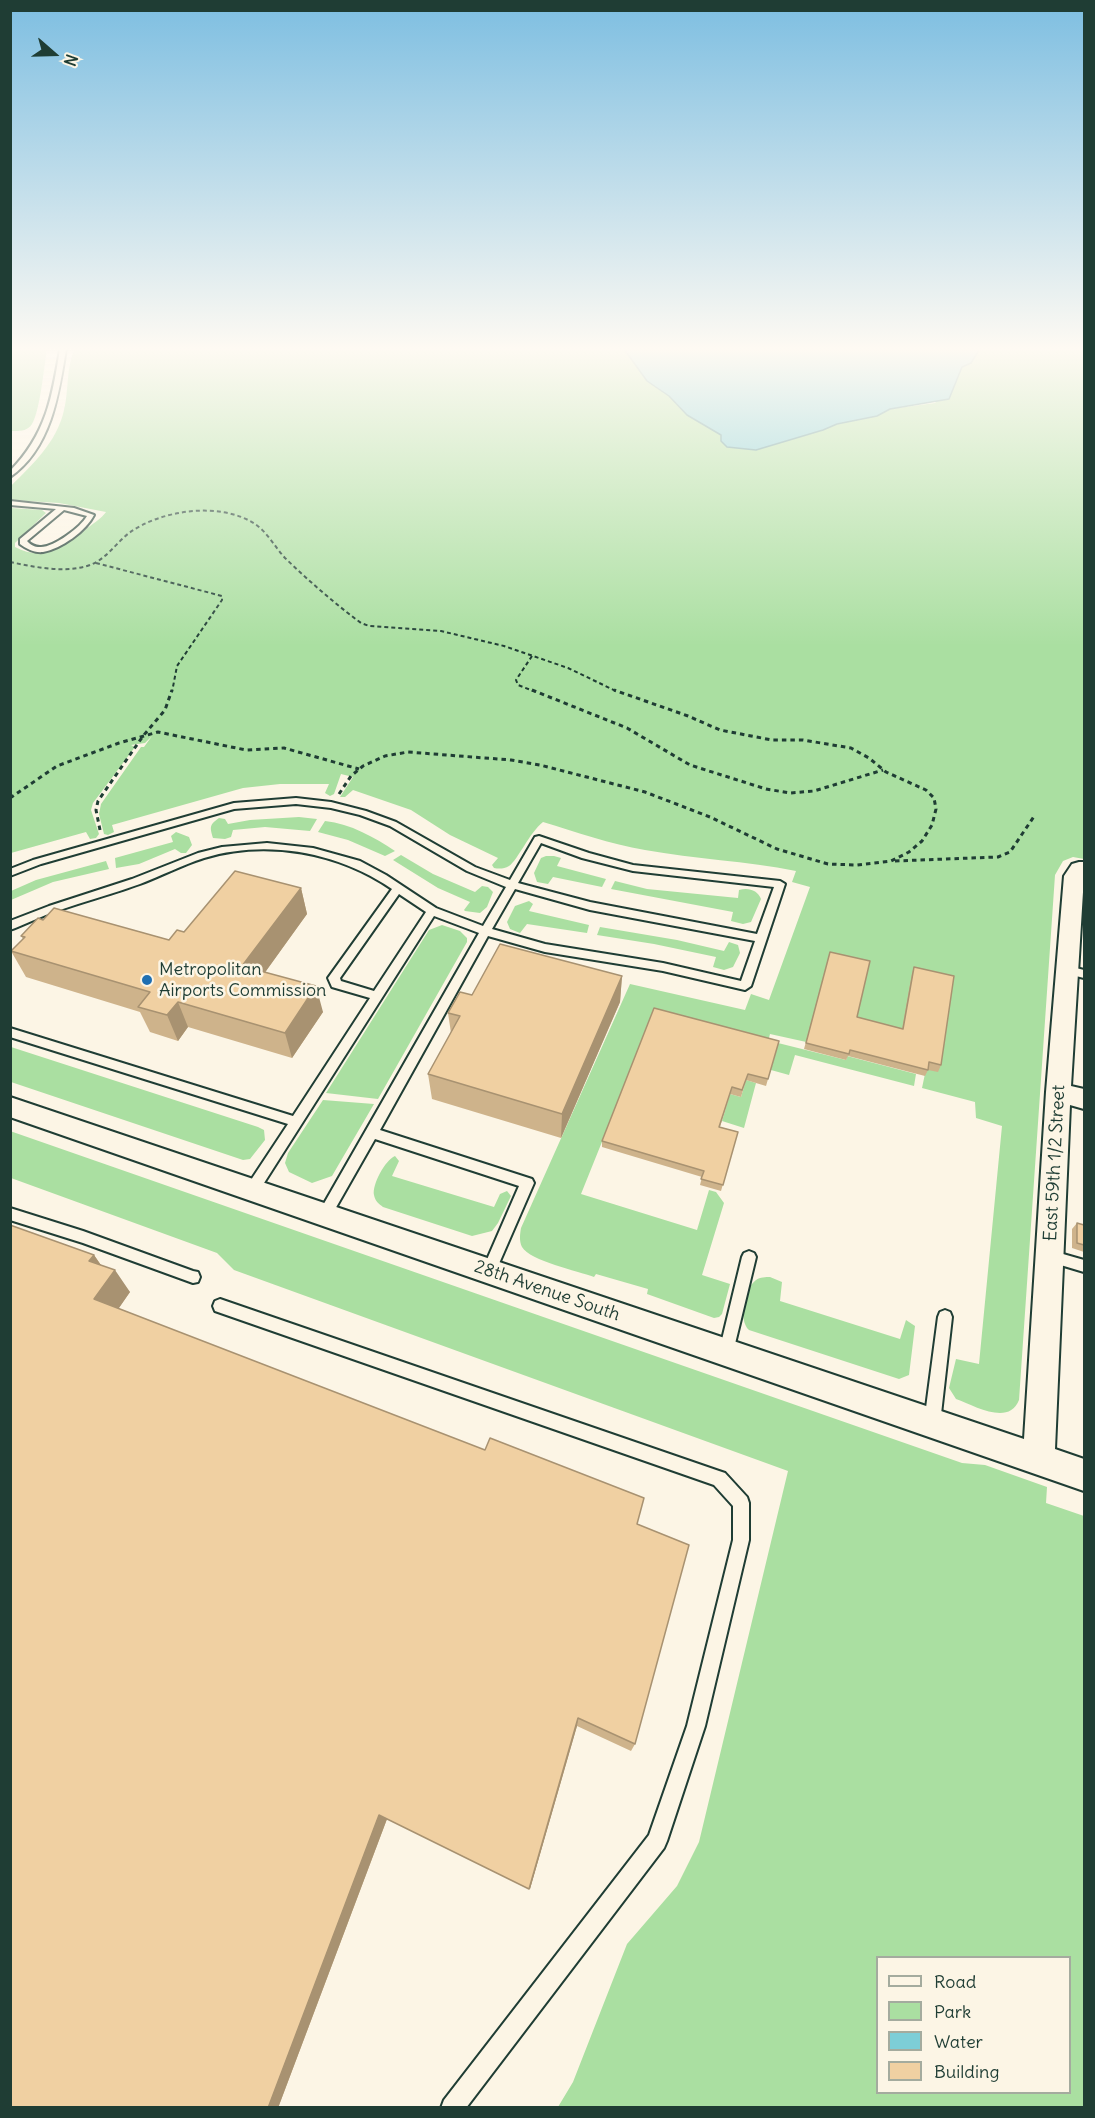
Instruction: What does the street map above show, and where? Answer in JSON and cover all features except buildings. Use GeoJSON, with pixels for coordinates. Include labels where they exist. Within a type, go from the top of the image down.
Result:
{"type":"FeatureCollection","features":[{"type":"Feature","properties":{"kind":"street","name":"East 59th 1/2 Street"},"geometry":{"type":"LineString","coordinates":[[1039,1459],[1058,1092],[1076,972],[1074,876],[1082,869]]}},
{"type":"Feature","properties":{"kind":"street"},"geometry":{"type":"LineString","coordinates":[[1058,1092],[1084,1099]]}},
{"type":"Feature","properties":{"kind":"street","name":"28th Avenue South"},"geometry":{"type":"LineString","coordinates":[[10,1107],[1084,1475]]}},
{"type":"Feature","properties":{"kind":"lane"},"geometry":{"type":"LineString","coordinates":[[10,475],[33,448]]}},
{"type":"Feature","properties":{"kind":"lane"},"geometry":{"type":"LineString","coordinates":[[10,503],[61,509],[86,512],[92,517],[54,547],[37,550],[28,547],[23,542],[28,535],[61,509]]}},
{"type":"Feature","properties":{"kind":"lane"},"geometry":{"type":"LineString","coordinates":[[10,873],[38,862],[234,807],[296,801],[331,805],[393,824],[430,848],[471,869],[512,885],[590,906],[762,939]]}},
{"type":"Feature","properties":{"kind":"lane"},"geometry":{"type":"LineString","coordinates":[[10,926],[40,910],[127,885],[201,856],[254,846],[325,853],[351,861],[375,873],[432,911],[485,931],[545,948],[663,967],[746,986],[780,884],[633,868],[586,856],[539,839],[485,931],[372,1133],[324,1214]]}},
{"type":"Feature","properties":{"kind":"lane"},"geometry":{"type":"LineString","coordinates":[[376,996],[336,984],[334,978],[397,889]]}},
{"type":"Feature","properties":{"kind":"lane"},"geometry":{"type":"LineString","coordinates":[[252,1190],[432,911]]}},
{"type":"Feature","properties":{"kind":"lane"},"geometry":{"type":"LineString","coordinates":[[10,1032],[296,1122]]}},
{"type":"Feature","properties":{"kind":"lane"},"geometry":{"type":"LineString","coordinates":[[372,1133],[527,1183],[489,1271]]}},
{"type":"Feature","properties":{"kind":"lane"},"geometry":{"type":"LineString","coordinates":[[10,1214],[83,1237],[193,1277]]}},
{"type":"Feature","properties":{"kind":"lane"},"geometry":{"type":"LineString","coordinates":[[1050,1256],[1084,1266]]}},
{"type":"Feature","properties":{"kind":"lane"},"geometry":{"type":"LineString","coordinates":[[726,1352],[749,1257]]}},
{"type":"Feature","properties":{"kind":"lane"},"geometry":{"type":"LineString","coordinates":[[220,1306],[719,1479],[741,1503],[741,1540],[696,1726],[657,1841],[452,2108]]}},
{"type":"Feature","properties":{"kind":"lane"},"geometry":{"type":"LineString","coordinates":[[932,1423],[945,1317]]}},
{"type":"Feature","properties":{"kind":"path"},"geometry":{"type":"LineString","coordinates":[[10,562],[61,569],[82,567],[96,563],[130,532],[144,524],[202,512],[232,513],[256,525],[278,550],[361,623],[369,626],[441,631],[504,646],[568,668],[607,688],[688,716],[720,730],[772,740],[804,740],[851,748],[869,758],[883,770],[926,790],[934,798],[936,809],[932,825],[922,841],[891,861]]}},
{"type":"Feature","properties":{"kind":"path"},"geometry":{"type":"LineString","coordinates":[[96,563],[222,596],[219,606],[177,666],[174,685],[165,710],[143,736],[98,801],[96,810],[104,845]]}},
{"type":"Feature","properties":{"kind":"path"},"geometry":{"type":"LineString","coordinates":[[532,656],[516,680],[518,685],[644,736],[680,761],[695,767],[773,791],[789,793],[823,791],[883,770]]}},
{"type":"Feature","properties":{"kind":"path"},"geometry":{"type":"LineString","coordinates":[[10,798],[57,766],[158,732],[246,750],[284,748],[359,770]]}},
{"type":"Feature","properties":{"kind":"path"},"geometry":{"type":"LineString","coordinates":[[331,805],[351,776],[385,756],[408,752],[540,765],[645,792],[710,817],[799,857],[828,864],[857,866],[891,861],[998,857],[1010,852],[1035,814]]}},
{"type":"Feature","properties":{"kind":"green space"},"geometry":{"type":"Polygon","coordinates":[[[46,448],[735,448],[756,450],[763,448],[1084,448],[1084,859],[1073,857],[1063,861],[1055,875],[1019,1400],[1014,1408],[1008,1412],[991,1412],[956,1399],[949,1388],[956,1359],[979,1364],[1002,1126],[976,1118],[975,1102],[922,1088],[926,1069],[938,1071],[770,1034],[759,1076],[653,1015],[581,1194],[697,1230],[709,1190],[716,1192],[724,1203],[702,1275],[730,1284],[722,1314],[714,1318],[647,1294],[648,1289],[596,1274],[594,1277],[555,1265],[534,1257],[521,1245],[521,1228],[630,984],[745,1010],[751,994],[769,1000],[810,887],[792,882],[796,871],[632,847],[543,822],[509,866],[494,868],[492,865],[498,858],[450,835],[411,810],[353,790],[345,797],[340,797],[353,777],[341,774],[334,794],[330,796],[325,793],[329,784],[280,784],[243,788],[112,825],[114,832],[104,834],[99,814],[101,804],[141,747],[144,747],[152,736],[145,743],[131,745],[135,747],[93,803],[91,810],[99,834],[96,838],[90,839],[86,832],[11,853],[11,508],[42,510],[46,513],[15,543],[15,547],[35,553],[44,553],[61,547],[106,512],[59,503],[11,500],[11,486],[46,448]]]}},
{"type":"Feature","properties":{"kind":"green space"},"geometry":{"type":"Polygon","coordinates":[[[299,817],[317,819],[310,831],[265,827],[233,830],[231,837],[225,839],[213,838],[211,831],[211,826],[219,818],[225,819],[228,824],[250,820],[299,817]]]}},
{"type":"Feature","properties":{"kind":"green space"},"geometry":{"type":"Polygon","coordinates":[[[325,821],[362,832],[395,851],[385,856],[348,840],[318,832],[325,821]]]}},
{"type":"Feature","properties":{"kind":"green space"},"geometry":{"type":"Polygon","coordinates":[[[176,832],[189,837],[192,845],[186,853],[175,849],[139,864],[116,868],[115,858],[173,842],[171,836],[176,832]]]}},
{"type":"Feature","properties":{"kind":"green space"},"geometry":{"type":"Polygon","coordinates":[[[401,855],[433,874],[475,892],[482,886],[488,887],[493,892],[487,907],[480,913],[465,911],[470,902],[438,888],[393,860],[401,855]]]}},
{"type":"Feature","properties":{"kind":"green space"},"geometry":{"type":"Polygon","coordinates":[[[546,856],[561,858],[557,866],[606,879],[602,887],[553,877],[548,884],[537,882],[534,873],[541,858],[546,856]]]}},
{"type":"Feature","properties":{"kind":"green space"},"geometry":{"type":"Polygon","coordinates":[[[106,861],[109,869],[53,882],[11,900],[11,891],[36,880],[106,861]]]}},
{"type":"Feature","properties":{"kind":"green space"},"geometry":{"type":"Polygon","coordinates":[[[615,881],[647,889],[738,898],[739,890],[749,889],[758,893],[761,899],[751,922],[743,924],[731,921],[733,912],[611,889],[615,881]]]}},
{"type":"Feature","properties":{"kind":"green space"},"geometry":{"type":"Polygon","coordinates":[[[529,901],[533,904],[529,911],[589,925],[587,933],[527,924],[520,933],[510,929],[507,922],[515,906],[529,901]]]}},
{"type":"Feature","properties":{"kind":"green space"},"geometry":{"type":"Polygon","coordinates":[[[442,925],[460,931],[467,938],[467,942],[378,1099],[326,1093],[429,930],[442,925]]]}},
{"type":"Feature","properties":{"kind":"green space"},"geometry":{"type":"Polygon","coordinates":[[[600,927],[677,940],[724,951],[729,942],[738,945],[740,953],[733,967],[724,970],[713,967],[716,957],[597,935],[600,927]]]}},
{"type":"Feature","properties":{"kind":"green space"},"geometry":{"type":"Polygon","coordinates":[[[778,1043],[846,1060],[847,1056],[916,1074],[914,1086],[795,1055],[789,1075],[771,1070],[778,1043]]]}},
{"type":"Feature","properties":{"kind":"green space"},"geometry":{"type":"Polygon","coordinates":[[[11,1047],[258,1127],[264,1130],[265,1140],[250,1159],[243,1160],[11,1082],[11,1047]]]}},
{"type":"Feature","properties":{"kind":"green space"},"geometry":{"type":"Polygon","coordinates":[[[746,1080],[756,1083],[744,1128],[722,1121],[730,1094],[741,1097],[746,1080]]]}},
{"type":"Feature","properties":{"kind":"green space"},"geometry":{"type":"Polygon","coordinates":[[[323,1100],[374,1104],[332,1176],[312,1183],[289,1172],[285,1163],[288,1153],[323,1100]]]}},
{"type":"Feature","properties":{"kind":"green space"},"geometry":{"type":"Polygon","coordinates":[[[10,1131],[962,1463],[985,1465],[1047,1487],[1046,1503],[1084,1516],[1084,2107],[558,2107],[573,2082],[627,1944],[677,1886],[699,1842],[788,1471],[234,1270],[217,1253],[11,1178],[10,1131]]]}},
{"type":"Feature","properties":{"kind":"green space"},"geometry":{"type":"Polygon","coordinates":[[[395,1156],[399,1161],[392,1176],[494,1207],[500,1194],[507,1191],[511,1196],[498,1223],[492,1231],[472,1236],[383,1207],[375,1197],[375,1185],[383,1167],[395,1156]]]}},
{"type":"Feature","properties":{"kind":"green space"},"geometry":{"type":"Polygon","coordinates":[[[770,1277],[782,1282],[780,1301],[900,1339],[906,1320],[915,1326],[909,1375],[899,1379],[749,1330],[743,1312],[748,1290],[758,1279],[770,1277]]]}},
{"type":"Feature","properties":{"kind":"water"},"geometry":{"type":"Polygon","coordinates":[[[735,448],[763,448],[756,450],[735,448]]]}},
{"type":"Feature","properties":{"kind":"place","name":"Metropolitan Airports Commission"},"geometry":{"type":"Point","coordinates":[147,980]}}]}
